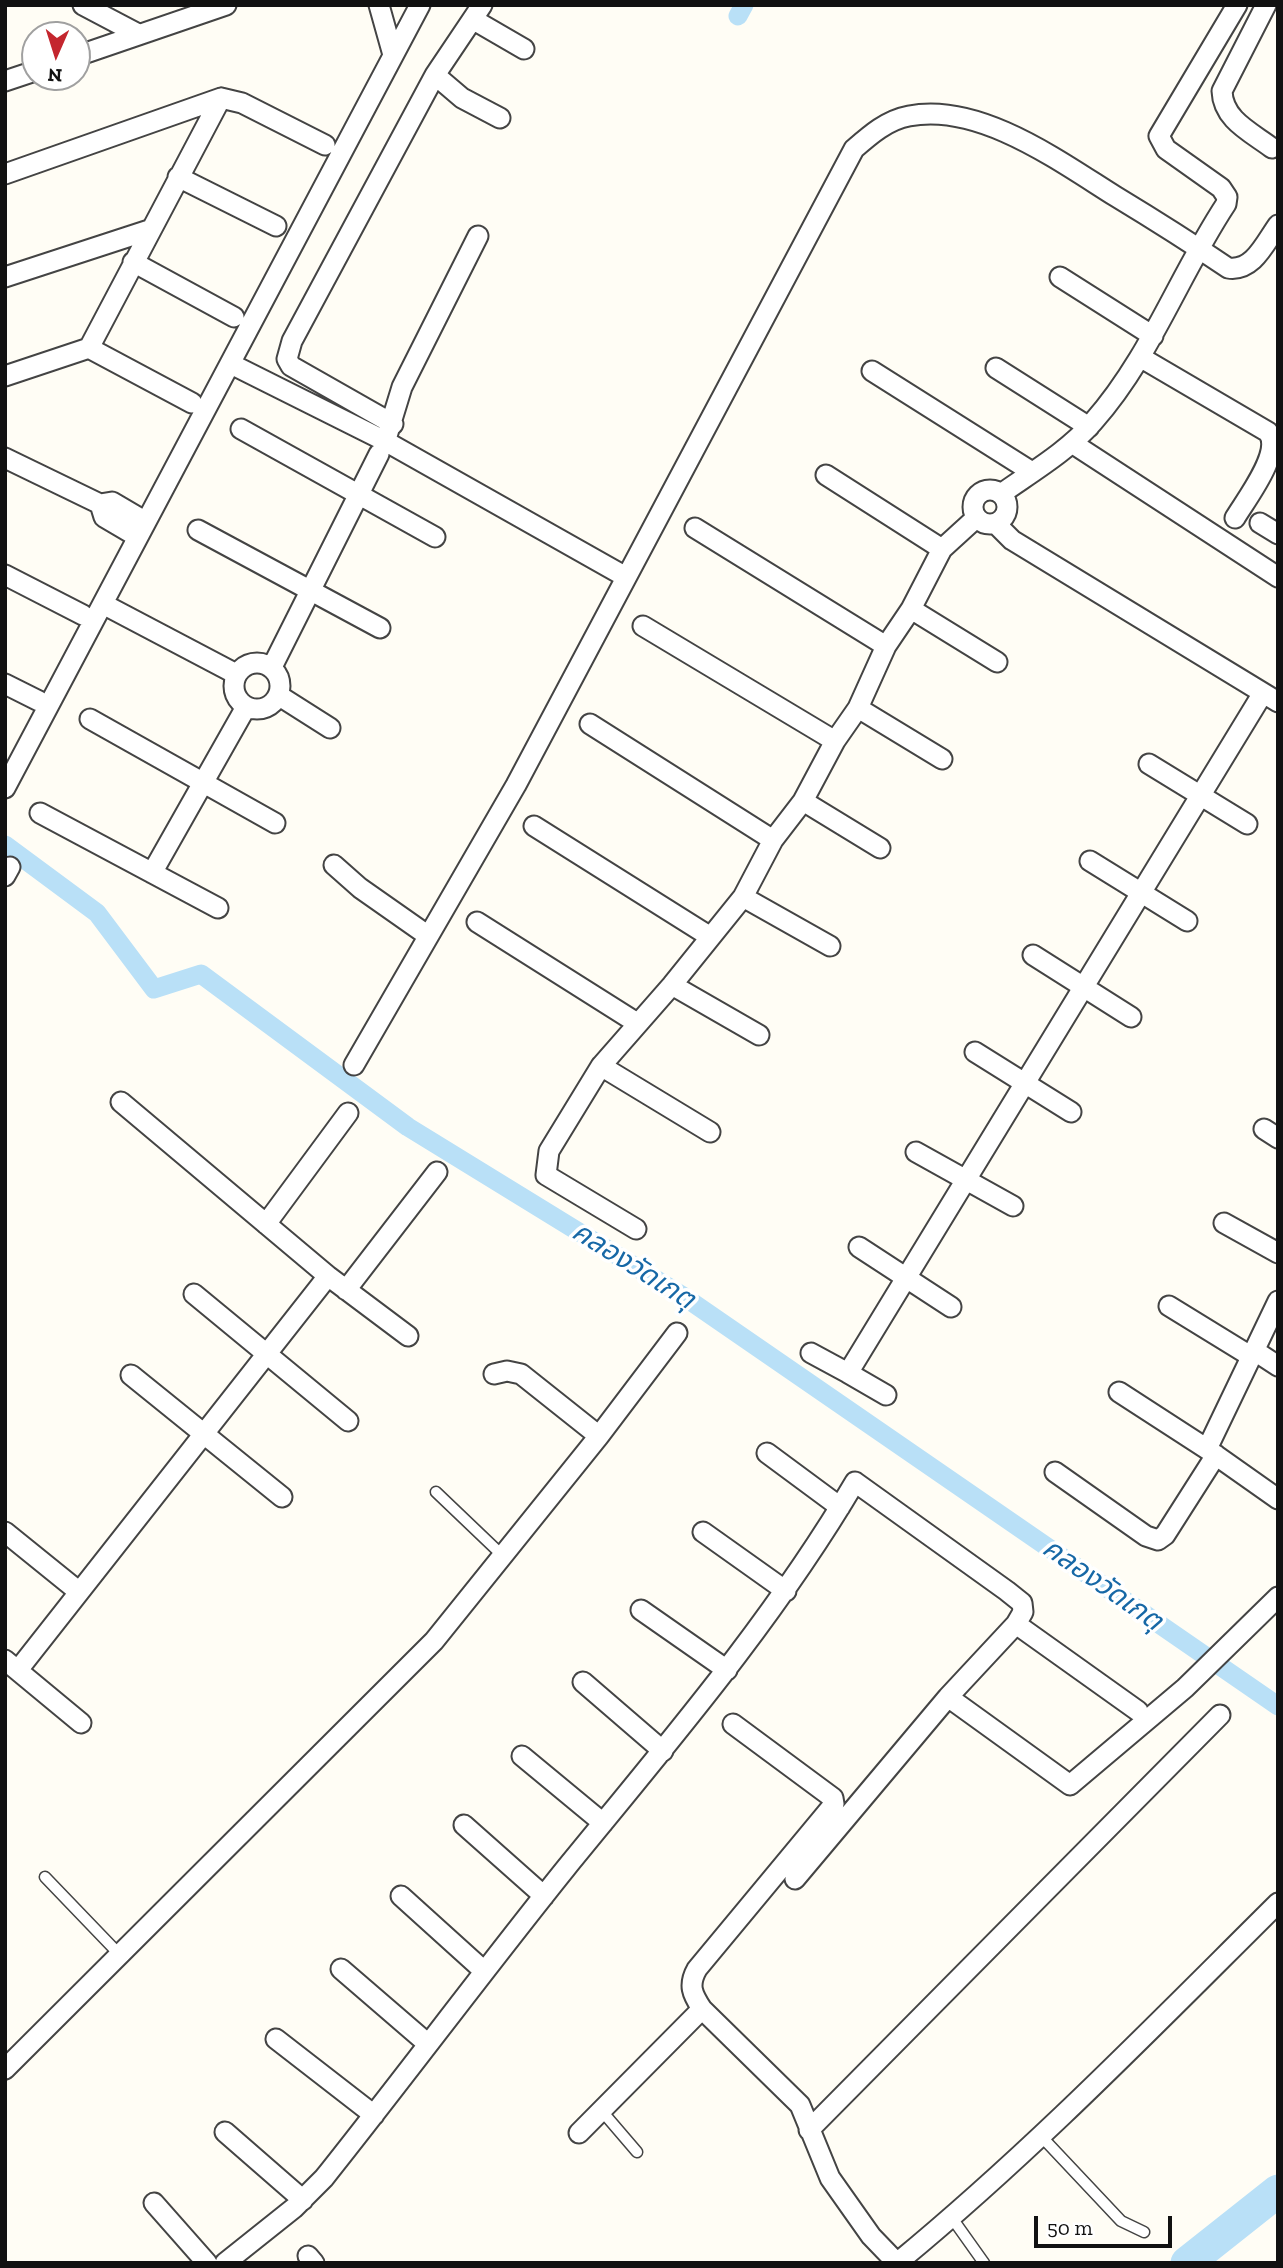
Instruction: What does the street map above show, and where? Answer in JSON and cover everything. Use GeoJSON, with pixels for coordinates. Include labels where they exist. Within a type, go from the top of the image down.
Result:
{"type":"FeatureCollection","features":[{"type":"Feature","properties":{"kind":"street"},"geometry":{"type":"LineString","coordinates":[[83,5],[138,34]]}},
{"type":"Feature","properties":{"kind":"street"},"geometry":{"type":"LineString","coordinates":[[91,51],[226,5]]}},
{"type":"Feature","properties":{"kind":"street"},"geometry":{"type":"LineString","coordinates":[[379,5],[393,55]]}},
{"type":"Feature","properties":{"kind":"street"},"geometry":{"type":"LineString","coordinates":[[1001,494],[1072,443],[1122,387],[1153,336],[1197,247],[1227,197],[1221,188],[1160,144],[1159,136],[1237,5]]}},
{"type":"Feature","properties":{"kind":"street"},"geometry":{"type":"LineString","coordinates":[[5,788],[417,8]]}},
{"type":"Feature","properties":{"kind":"street"},"geometry":{"type":"LineString","coordinates":[[1270,9],[1222,91],[1222,104],[1227,115],[1272,148]]}},
{"type":"Feature","properties":{"kind":"street"},"geometry":{"type":"LineString","coordinates":[[386,440],[291,366],[287,359],[292,341],[435,75],[460,34],[478,13],[524,49]]}},
{"type":"Feature","properties":{"kind":"street"},"geometry":{"type":"LineString","coordinates":[[435,75],[462,98],[500,118]]}},
{"type":"Feature","properties":{"kind":"street"},"geometry":{"type":"LineString","coordinates":[[5,376],[89,348],[132,262],[221,98]]}},
{"type":"Feature","properties":{"kind":"street"},"geometry":{"type":"LineString","coordinates":[[5,174],[221,98],[242,103],[325,145]]}},
{"type":"Feature","properties":{"kind":"street"},"geometry":{"type":"LineString","coordinates":[[354,1065],[516,785],[854,149],[888,122],[927,114],[960,119],[1010,134],[1038,147],[1228,268],[1240,270],[1248,266],[1278,225]]}},
{"type":"Feature","properties":{"kind":"street"},"geometry":{"type":"LineString","coordinates":[[178,177],[276,226]]}},
{"type":"Feature","properties":{"kind":"street"},"geometry":{"type":"LineString","coordinates":[[5,277],[149,230]]}},
{"type":"Feature","properties":{"kind":"street"},"geometry":{"type":"LineString","coordinates":[[272,667],[386,440],[401,387],[478,236]]}},
{"type":"Feature","properties":{"kind":"street"},"geometry":{"type":"LineString","coordinates":[[132,262],[234,317]]}},
{"type":"Feature","properties":{"kind":"street"},"geometry":{"type":"LineString","coordinates":[[1060,277],[1153,336]]}},
{"type":"Feature","properties":{"kind":"street"},"geometry":{"type":"LineString","coordinates":[[89,348],[192,403]]}},
{"type":"Feature","properties":{"kind":"street"},"geometry":{"type":"LineString","coordinates":[[1140,357],[1268,432],[1273,439],[1274,449],[1266,467],[1235,518]]}},
{"type":"Feature","properties":{"kind":"street"},"geometry":{"type":"LineString","coordinates":[[231,364],[386,440],[626,577]]}},
{"type":"Feature","properties":{"kind":"street"},"geometry":{"type":"LineString","coordinates":[[996,368],[1089,427]]}},
{"type":"Feature","properties":{"kind":"street"},"geometry":{"type":"LineString","coordinates":[[872,371],[1032,472]]}},
{"type":"Feature","properties":{"kind":"street"},"geometry":{"type":"LineString","coordinates":[[241,429],[435,537]]}},
{"type":"Feature","properties":{"kind":"street"},"geometry":{"type":"LineString","coordinates":[[1072,443],[1278,577]]}},
{"type":"Feature","properties":{"kind":"street"},"geometry":{"type":"LineString","coordinates":[[5,458],[100,504],[104,517],[142,529]]}},
{"type":"Feature","properties":{"kind":"street"},"geometry":{"type":"LineString","coordinates":[[826,475],[942,549]]}},
{"type":"Feature","properties":{"kind":"street"},"geometry":{"type":"LineString","coordinates":[[993,490],[1001,494],[1007,510],[1003,519],[996,524],[985,524],[976,518],[972,511],[977,495],[993,490]]}},
{"type":"Feature","properties":{"kind":"street"},"geometry":{"type":"LineString","coordinates":[[636,1229],[546,1175],[549,1152],[601,1066],[672,985],[743,897],[773,840],[803,801],[835,741],[858,708],[886,646],[911,609],[942,549],[976,518]]}},
{"type":"Feature","properties":{"kind":"street"},"geometry":{"type":"LineString","coordinates":[[1260,523],[1278,534]]}},
{"type":"Feature","properties":{"kind":"street"},"geometry":{"type":"LineString","coordinates":[[848,1373],[1200,797],[1270,698],[1012,540],[996,524]]}},
{"type":"Feature","properties":{"kind":"street"},"geometry":{"type":"LineString","coordinates":[[695,528],[886,646]]}},
{"type":"Feature","properties":{"kind":"street"},"geometry":{"type":"LineString","coordinates":[[198,530],[380,628]]}},
{"type":"Feature","properties":{"kind":"street"},"geometry":{"type":"LineString","coordinates":[[5,575],[83,615]]}},
{"type":"Feature","properties":{"kind":"street"},"geometry":{"type":"LineString","coordinates":[[103,604],[236,674]]}},
{"type":"Feature","properties":{"kind":"street"},"geometry":{"type":"LineString","coordinates":[[911,609],[997,662]]}},
{"type":"Feature","properties":{"kind":"street"},"geometry":{"type":"LineString","coordinates":[[643,626],[835,741]]}},
{"type":"Feature","properties":{"kind":"street"},"geometry":{"type":"LineString","coordinates":[[261,662],[272,667],[279,679],[278,695],[273,703],[262,709],[246,708],[236,699],[236,674],[246,665],[261,662]]}},
{"type":"Feature","properties":{"kind":"street"},"geometry":{"type":"LineString","coordinates":[[5,684],[39,701]]}},
{"type":"Feature","properties":{"kind":"street"},"geometry":{"type":"LineString","coordinates":[[278,695],[331,727]]}},
{"type":"Feature","properties":{"kind":"street"},"geometry":{"type":"LineString","coordinates":[[152,873],[246,708]]}},
{"type":"Feature","properties":{"kind":"street"},"geometry":{"type":"LineString","coordinates":[[858,708],[942,759]]}},
{"type":"Feature","properties":{"kind":"street"},"geometry":{"type":"LineString","coordinates":[[90,719],[275,823]]}},
{"type":"Feature","properties":{"kind":"street"},"geometry":{"type":"LineString","coordinates":[[590,724],[773,840]]}},
{"type":"Feature","properties":{"kind":"street"},"geometry":{"type":"LineString","coordinates":[[1149,764],[1247,824]]}},
{"type":"Feature","properties":{"kind":"street"},"geometry":{"type":"LineString","coordinates":[[803,801],[880,848]]}},
{"type":"Feature","properties":{"kind":"street"},"geometry":{"type":"LineString","coordinates":[[40,813],[218,908]]}},
{"type":"Feature","properties":{"kind":"street"},"geometry":{"type":"LineString","coordinates":[[534,826],[709,936]]}},
{"type":"Feature","properties":{"kind":"street"},"geometry":{"type":"LineString","coordinates":[[1090,861],[1187,921]]}},
{"type":"Feature","properties":{"kind":"street"},"geometry":{"type":"LineString","coordinates":[[334,865],[360,888],[427,935]]}},
{"type":"Feature","properties":{"kind":"street"},"geometry":{"type":"LineString","coordinates":[[743,897],[830,946]]}},
{"type":"Feature","properties":{"kind":"street"},"geometry":{"type":"LineString","coordinates":[[477,922],[637,1023]]}},
{"type":"Feature","properties":{"kind":"street"},"geometry":{"type":"LineString","coordinates":[[1033,956],[1131,1017]]}},
{"type":"Feature","properties":{"kind":"street"},"geometry":{"type":"LineString","coordinates":[[672,985],[759,1035]]}},
{"type":"Feature","properties":{"kind":"street"},"geometry":{"type":"LineString","coordinates":[[975,1052],[1071,1112]]}},
{"type":"Feature","properties":{"kind":"street"},"geometry":{"type":"LineString","coordinates":[[601,1066],[710,1132]]}},
{"type":"Feature","properties":{"kind":"street"},"geometry":{"type":"LineString","coordinates":[[121,1102],[328,1276],[408,1336]]}},
{"type":"Feature","properties":{"kind":"street"},"geometry":{"type":"LineString","coordinates":[[266,1224],[348,1113]]}},
{"type":"Feature","properties":{"kind":"street"},"geometry":{"type":"LineString","coordinates":[[916,1152],[1013,1206]]}},
{"type":"Feature","properties":{"kind":"street"},"geometry":{"type":"LineString","coordinates":[[346,1290],[437,1172]]}},
{"type":"Feature","properties":{"kind":"street"},"geometry":{"type":"LineString","coordinates":[[1224,1223],[1278,1253]]}},
{"type":"Feature","properties":{"kind":"street"},"geometry":{"type":"LineString","coordinates":[[859,1247],[951,1307]]}},
{"type":"Feature","properties":{"kind":"street"},"geometry":{"type":"LineString","coordinates":[[81,1723],[12,1665],[78,1591],[328,1276]]}},
{"type":"Feature","properties":{"kind":"street"},"geometry":{"type":"LineString","coordinates":[[194,1294],[348,1421]]}},
{"type":"Feature","properties":{"kind":"street"},"geometry":{"type":"LineString","coordinates":[[1055,1472],[1146,1536],[1158,1540],[1165,1535],[1212,1452],[1278,1301]]}},
{"type":"Feature","properties":{"kind":"street"},"geometry":{"type":"LineString","coordinates":[[1169,1306],[1278,1366]]}},
{"type":"Feature","properties":{"kind":"street"},"geometry":{"type":"LineString","coordinates":[[5,2068],[434,1641],[599,1436],[677,1333]]}},
{"type":"Feature","properties":{"kind":"street"},"geometry":{"type":"LineString","coordinates":[[811,1353],[886,1395]]}},
{"type":"Feature","properties":{"kind":"street"},"geometry":{"type":"LineString","coordinates":[[494,1374],[507,1371],[521,1374],[599,1436]]}},
{"type":"Feature","properties":{"kind":"street"},"geometry":{"type":"LineString","coordinates":[[131,1375],[282,1497]]}},
{"type":"Feature","properties":{"kind":"street"},"geometry":{"type":"LineString","coordinates":[[1119,1392],[1212,1452],[1278,1499]]}},
{"type":"Feature","properties":{"kind":"street"},"geometry":{"type":"LineString","coordinates":[[767,1453],[840,1507]]}},
{"type":"Feature","properties":{"kind":"street"},"geometry":{"type":"LineString","coordinates":[[225,2263],[303,2200],[374,2115],[484,1971],[727,1670],[786,1591],[855,1482],[1022,1603],[1023,1612],[1016,1624],[948,1698],[795,1879]]}},
{"type":"Feature","properties":{"kind":"street"},"geometry":{"type":"LineString","coordinates":[[5,1532],[78,1591]]}},
{"type":"Feature","properties":{"kind":"street"},"geometry":{"type":"LineString","coordinates":[[703,1532],[786,1591]]}},
{"type":"Feature","properties":{"kind":"street"},"geometry":{"type":"LineString","coordinates":[[948,1698],[1070,1785],[1185,1688],[1278,1597]]}},
{"type":"Feature","properties":{"kind":"street"},"geometry":{"type":"LineString","coordinates":[[641,1610],[727,1670]]}},
{"type":"Feature","properties":{"kind":"street"},"geometry":{"type":"LineString","coordinates":[[1016,1624],[1138,1711]]}},
{"type":"Feature","properties":{"kind":"street"},"geometry":{"type":"LineString","coordinates":[[583,1682],[663,1751]]}},
{"type":"Feature","properties":{"kind":"street"},"geometry":{"type":"LineString","coordinates":[[809,2130],[1220,1715]]}},
{"type":"Feature","properties":{"kind":"street"},"geometry":{"type":"LineString","coordinates":[[733,1724],[833,1798],[834,1804],[697,1969],[691,1980],[692,1994],[702,2009],[800,2105],[830,2178],[871,2236],[897,2263],[952,2218],[1040,2135],[1278,1903]]}},
{"type":"Feature","properties":{"kind":"street"},"geometry":{"type":"LineString","coordinates":[[522,1756],[603,1823]]}},
{"type":"Feature","properties":{"kind":"street"},"geometry":{"type":"LineString","coordinates":[[464,1825],[544,1896]]}},
{"type":"Feature","properties":{"kind":"street"},"geometry":{"type":"LineString","coordinates":[[401,1896],[484,1971]]}},
{"type":"Feature","properties":{"kind":"street"},"geometry":{"type":"LineString","coordinates":[[341,1969],[428,2044]]}},
{"type":"Feature","properties":{"kind":"street"},"geometry":{"type":"LineString","coordinates":[[579,2133],[702,2009]]}},
{"type":"Feature","properties":{"kind":"street"},"geometry":{"type":"LineString","coordinates":[[276,2039],[374,2115]]}},
{"type":"Feature","properties":{"kind":"street"},"geometry":{"type":"LineString","coordinates":[[225,2132],[303,2200]]}},
{"type":"Feature","properties":{"kind":"street"},"geometry":{"type":"LineString","coordinates":[[154,2203],[207,2263]]}},
{"type":"Feature","properties":{"kind":"lane"},"geometry":{"type":"LineString","coordinates":[[436,1492],[503,1556]]}},
{"type":"Feature","properties":{"kind":"lane"},"geometry":{"type":"LineString","coordinates":[[45,1877],[120,1954]]}},
{"type":"Feature","properties":{"kind":"lane"},"geometry":{"type":"LineString","coordinates":[[601,2110],[637,2152]]}},
{"type":"Feature","properties":{"kind":"lane"},"geometry":{"type":"LineString","coordinates":[[1040,2135],[1121,2221],[1144,2232]]}},
{"type":"Feature","properties":{"kind":"lane"},"geometry":{"type":"LineString","coordinates":[[952,2218],[984,2263]]}},
{"type":"Feature","properties":{"kind":"waterway"},"geometry":{"type":"LineString","coordinates":[[738,16],[744,5]]}},
{"type":"Feature","properties":{"kind":"waterway","name":"คลองวัดเกตุ"},"geometry":{"type":"LineString","coordinates":[[5,845],[97,913],[154,989],[201,974],[408,1127],[683,1296],[1278,1706]]}},
{"type":"Feature","properties":{"kind":"waterway"},"geometry":{"type":"LineString","coordinates":[[1187,2263],[1278,2191]]}}]}
